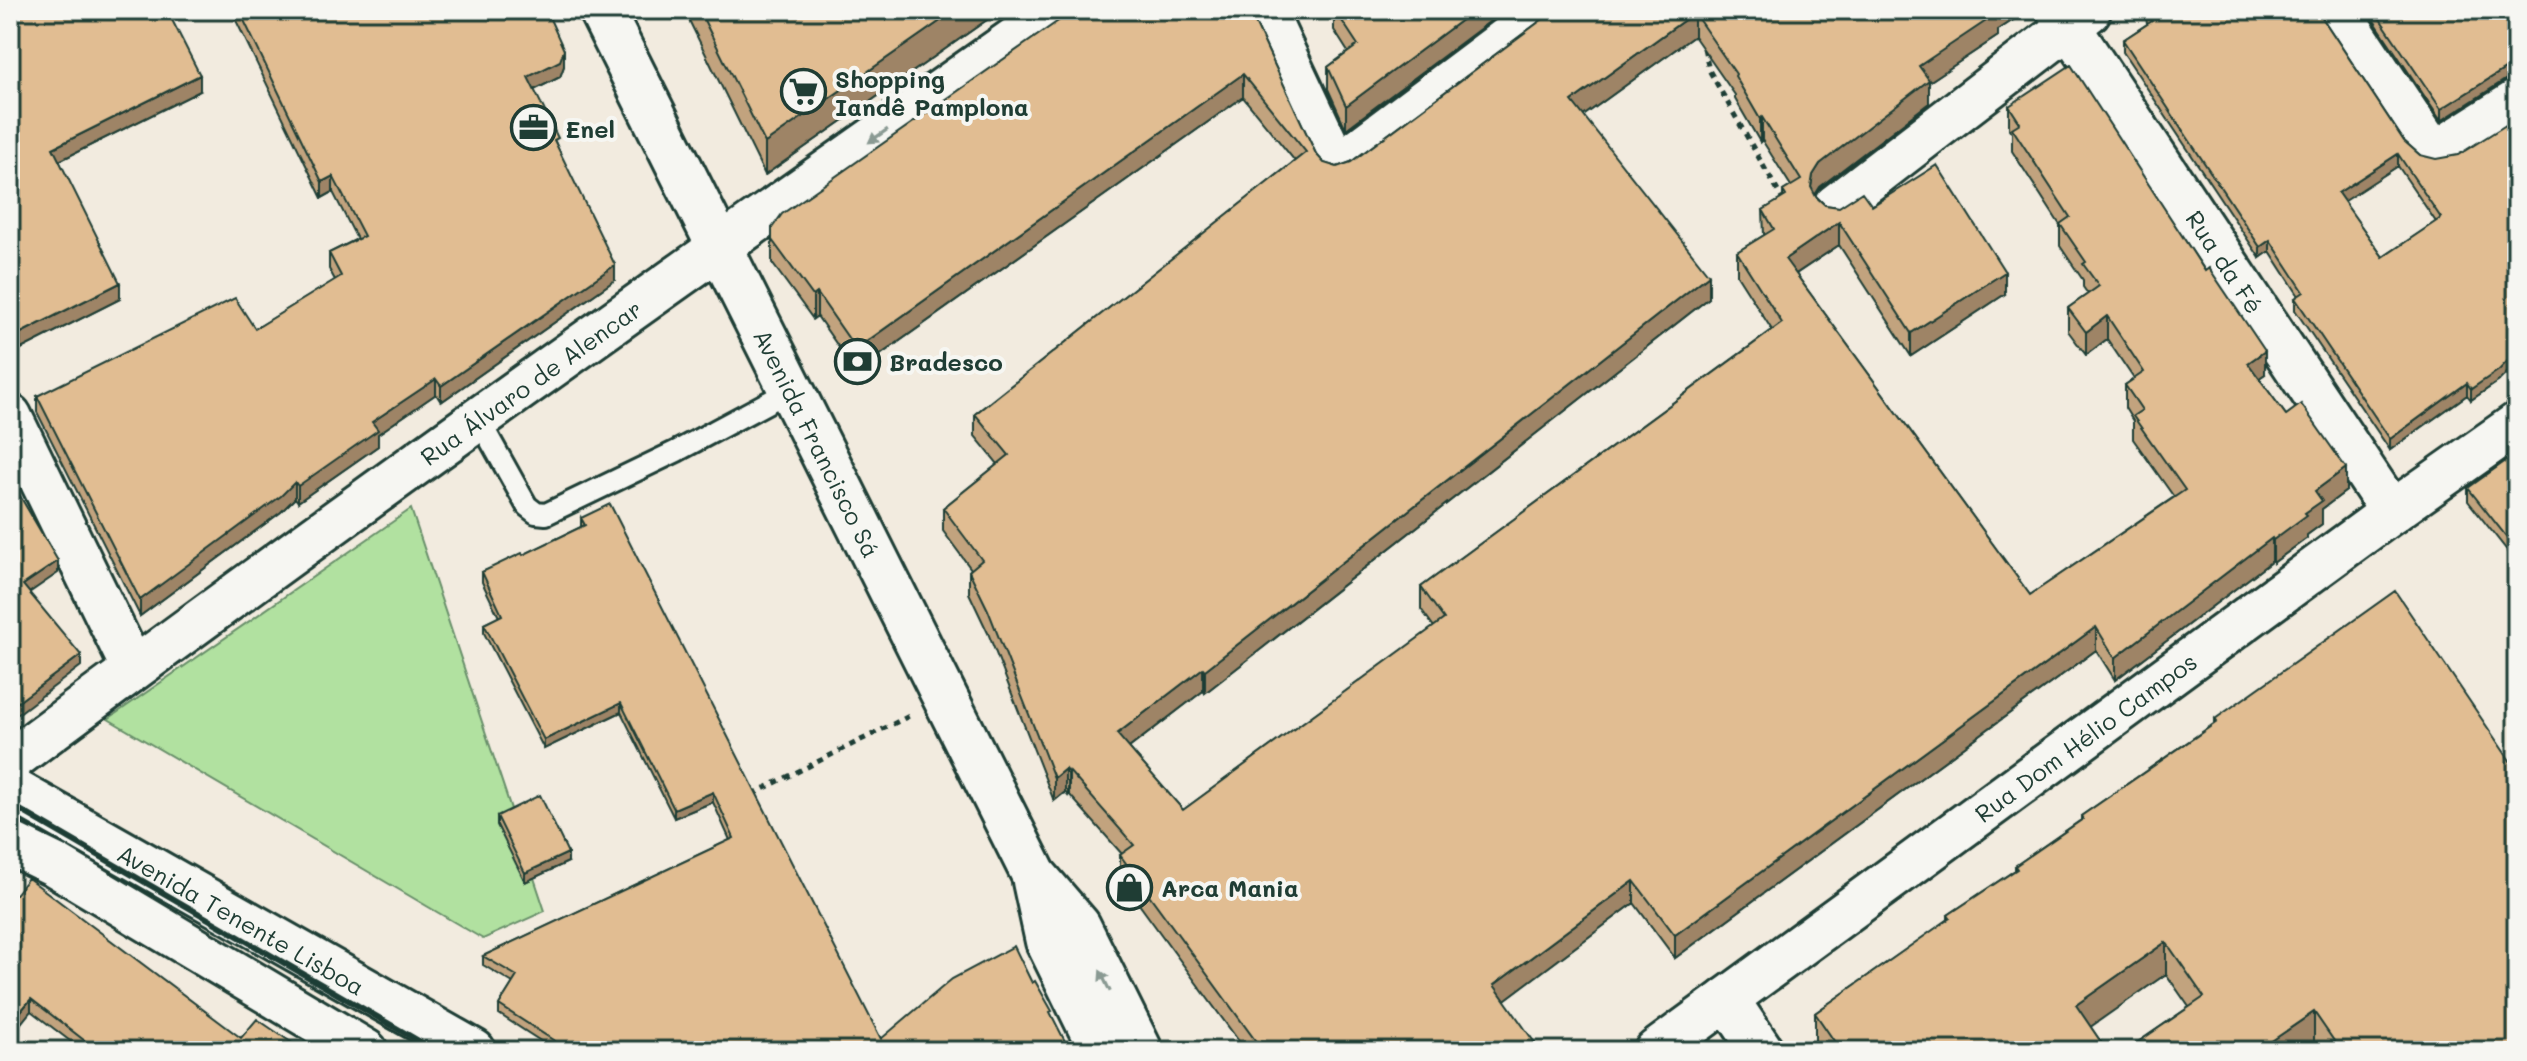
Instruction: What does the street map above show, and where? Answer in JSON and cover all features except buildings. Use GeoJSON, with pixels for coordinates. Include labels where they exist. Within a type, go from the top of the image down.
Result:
{"type":"FeatureCollection","features":[{"type":"Feature","properties":{"kind":"main road","name":"Avenida Francisco Sá"},"geometry":{"type":"LineString","coordinates":[[601,10],[1034,875],[1078,926],[1140,1051]]}},
{"type":"Feature","properties":{"kind":"main road","name":"Avenida Francisco Sá"},"geometry":{"type":"LineString","coordinates":[[1034,875],[1048,941],[1102,1051]]}},
{"type":"Feature","properties":{"kind":"street","name":"Rua Álvaro de Alencar"},"geometry":{"type":"LineString","coordinates":[[10,761],[479,420],[1056,10]]}},
{"type":"Feature","properties":{"kind":"street"},"geometry":{"type":"LineString","coordinates":[[1264,10],[1337,166],[1545,10]]}},
{"type":"Feature","properties":{"kind":"street"},"geometry":{"type":"LineString","coordinates":[[2338,10],[2424,139],[2434,147],[2446,146],[2517,101]]}},
{"type":"Feature","properties":{"kind":"street"},"geometry":{"type":"LineString","coordinates":[[1835,206],[2072,15]]}},
{"type":"Feature","properties":{"kind":"street","name":"Rua da Fé"},"geometry":{"type":"LineString","coordinates":[[2072,15],[2392,512]]}},
{"type":"Feature","properties":{"kind":"street"},"geometry":{"type":"LineString","coordinates":[[10,416],[133,669]]}},
{"type":"Feature","properties":{"kind":"street","name":"Rua Dom Hélio Campos"},"geometry":{"type":"LineString","coordinates":[[1656,1051],[2392,512],[2517,424]]}},
{"type":"Feature","properties":{"kind":"street","name":"Avenida Tenente Lisboa"},"geometry":{"type":"LineString","coordinates":[[10,788],[474,1051]]}},
{"type":"Feature","properties":{"kind":"street","name":"Avenida Tenente Lisboa"},"geometry":{"type":"LineString","coordinates":[[10,843],[55,865],[366,1051]]}},
{"type":"Feature","properties":{"kind":"street"},"geometry":{"type":"LineString","coordinates":[[1727,999],[1762,1051]]}},
{"type":"Feature","properties":{"kind":"lane"},"geometry":{"type":"LineString","coordinates":[[479,420],[527,506],[536,513],[546,514],[677,451],[791,390]]}},
{"type":"Feature","properties":{"kind":"path"},"geometry":{"type":"LineString","coordinates":[[1701,35],[1709,70],[1788,208],[1814,196],[1835,206]]}},
{"type":"Feature","properties":{"kind":"path"},"geometry":{"type":"LineString","coordinates":[[753,794],[913,713]]}},
{"type":"Feature","properties":{"kind":"green space"},"geometry":{"type":"Polygon","coordinates":[[[411,509],[545,911],[483,939],[108,719],[411,509]]]}},
{"type":"Feature","properties":{"kind":"railway"},"geometry":{"type":"LineString","coordinates":[[10,804],[436,1051]]}},
{"type":"Feature","properties":{"kind":"place","name":"Shopping Iandê Pamplona"},"geometry":{"type":"Point","coordinates":[804,92]}},
{"type":"Feature","properties":{"kind":"place","name":"Enel"},"geometry":{"type":"Point","coordinates":[534,128]}},
{"type":"Feature","properties":{"kind":"place","name":"Bradesco"},"geometry":{"type":"Point","coordinates":[858,361]}},
{"type":"Feature","properties":{"kind":"place","name":"Arca Mania"},"geometry":{"type":"Point","coordinates":[1130,887]}}]}
